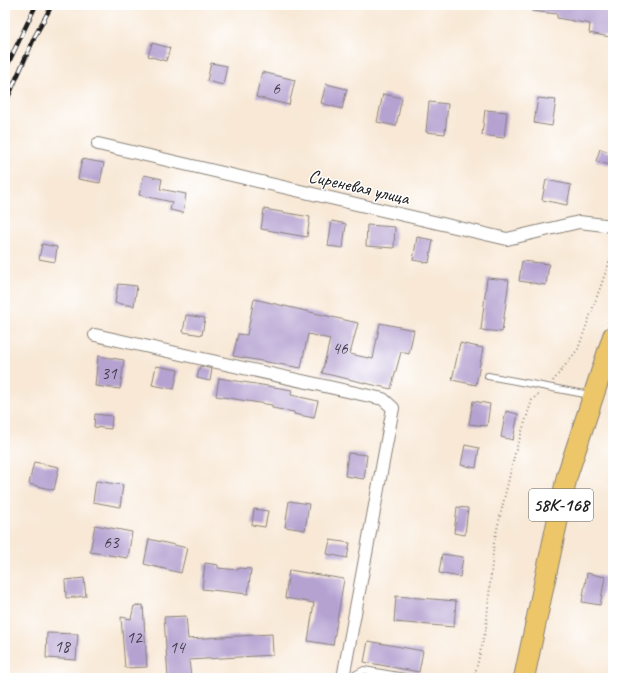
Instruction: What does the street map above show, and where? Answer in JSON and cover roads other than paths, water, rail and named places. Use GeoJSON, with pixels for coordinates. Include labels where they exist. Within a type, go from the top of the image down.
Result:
{"type":"FeatureCollection","features":[{"type":"Feature","properties":{"kind":"main road","name":"58К-168"},"geometry":{"type":"LineString","coordinates":[[524,678],[567,476],[613,336]]}},
{"type":"Feature","properties":{"kind":"street","name":"Сиреневая улица"},"geometry":{"type":"LineString","coordinates":[[98,144],[507,239],[579,222],[613,226]]}},
{"type":"Feature","properties":{"kind":"street"},"geometry":{"type":"LineString","coordinates":[[95,335],[383,399],[393,408],[343,678]]}},
{"type":"Feature","properties":{"kind":"lane"},"geometry":{"type":"LineString","coordinates":[[488,376],[594,395]]}},
{"type":"Feature","properties":{"kind":"lane"},"geometry":{"type":"LineString","coordinates":[[349,678],[364,670],[410,678]]}},
{"type":"Feature","properties":{"kind":"railway"},"geometry":{"type":"LineString","coordinates":[[5,70],[36,5]]}},
{"type":"Feature","properties":{"kind":"railway"},"geometry":{"type":"LineString","coordinates":[[5,104],[35,36],[52,5]]}}]}
